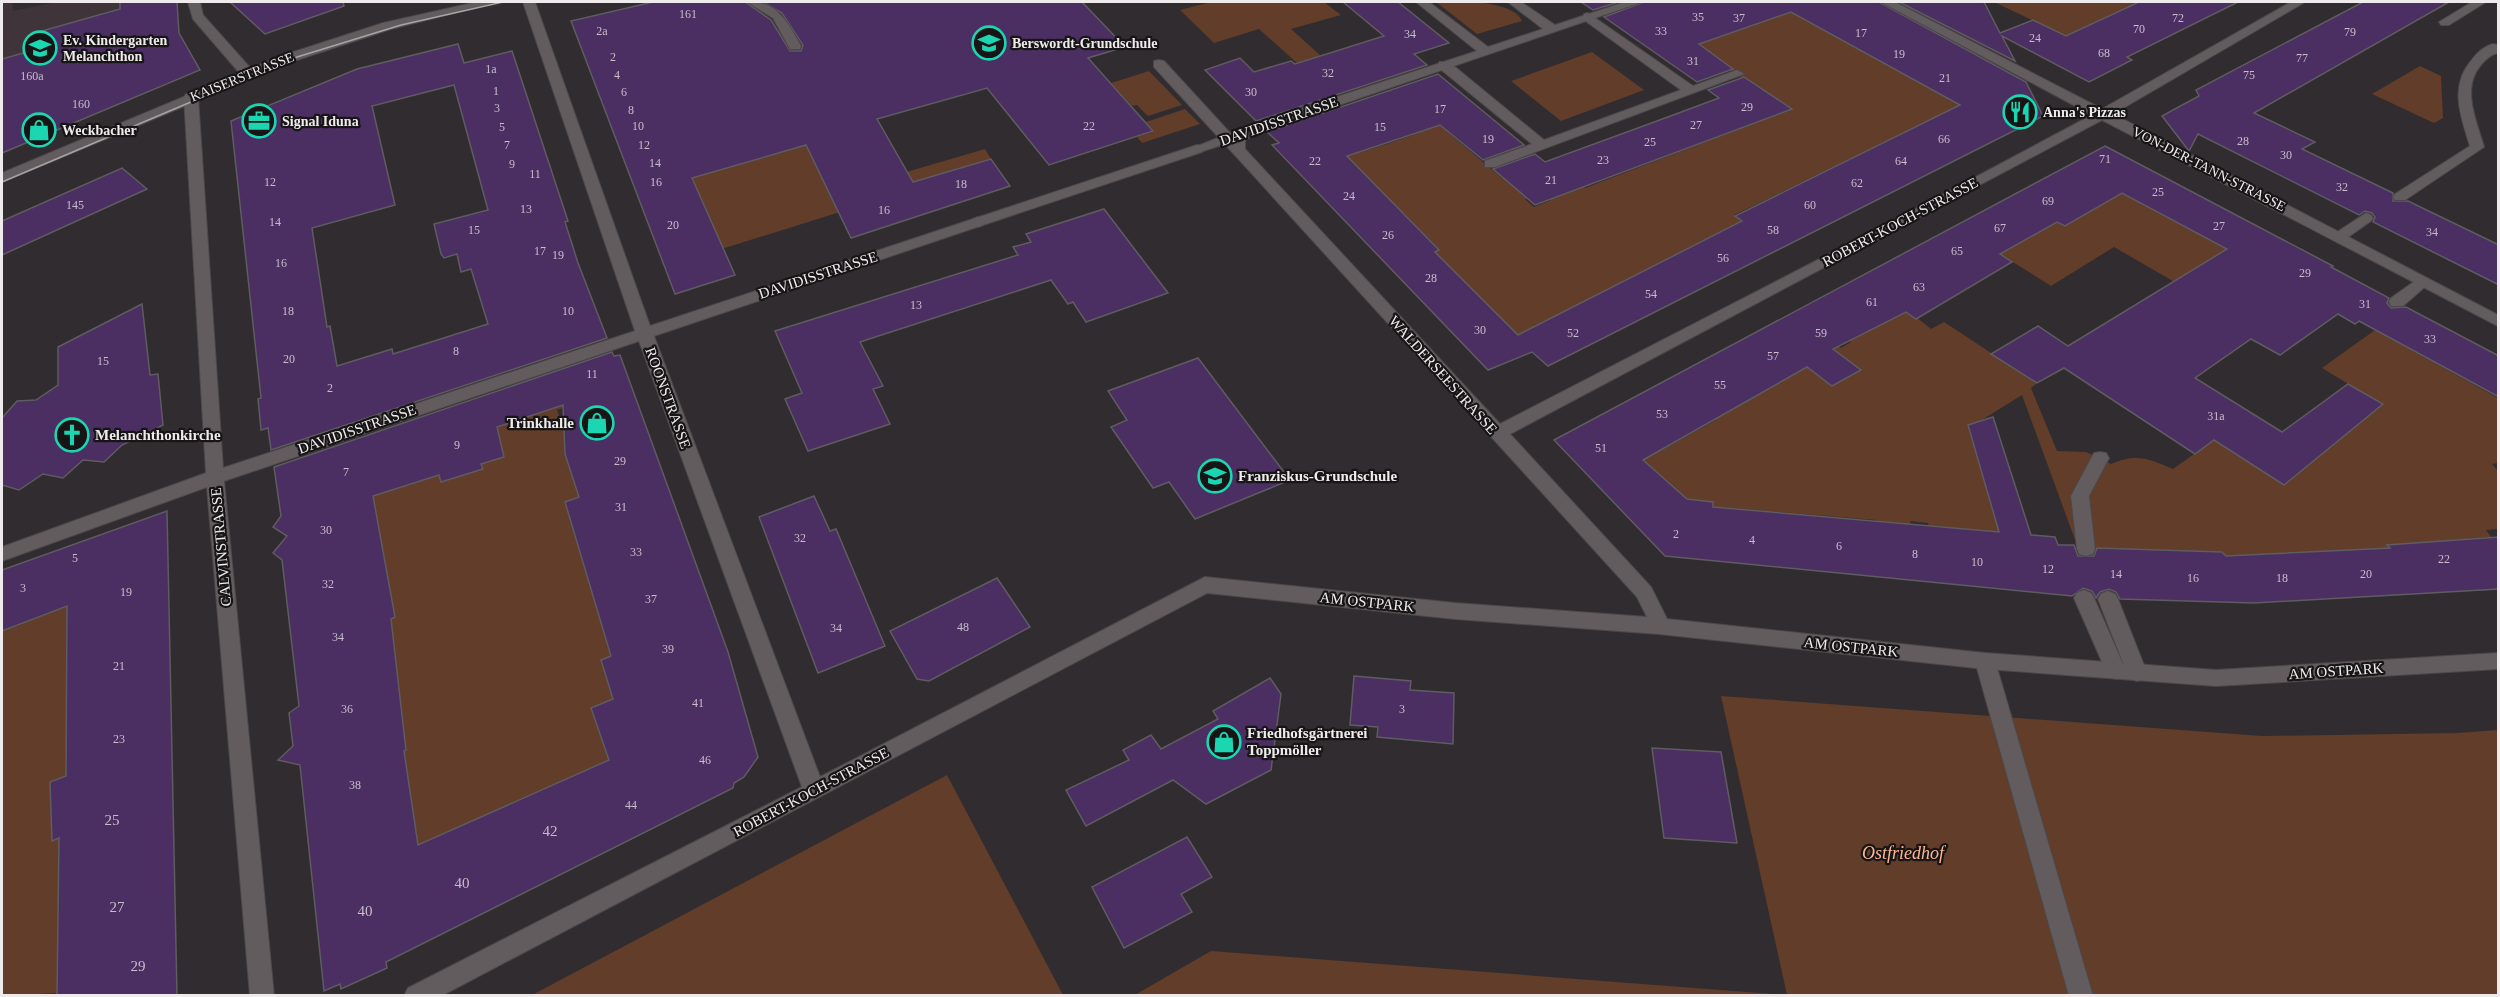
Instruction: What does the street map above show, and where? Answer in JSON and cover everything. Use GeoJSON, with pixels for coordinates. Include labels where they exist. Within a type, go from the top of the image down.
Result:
{"type":"FeatureCollection","features":[{"type":"Feature","properties":{"kind":"street"},"geometry":{"type":"LineString","coordinates":[[194,2],[197,16],[248,74]]}},
{"type":"Feature","properties":{"kind":"street","name":"KAISERSTRASSE"},"geometry":{"type":"LineString","coordinates":[[2,178],[248,74],[376,30],[491,2]]}},
{"type":"Feature","properties":{"kind":"street","name":"ROONSTRASSE"},"geometry":{"type":"LineString","coordinates":[[529,2],[644,332],[814,791]]}},
{"type":"Feature","properties":{"kind":"street"},"geometry":{"type":"LineString","coordinates":[[753,2],[778,16],[795,46]]}},
{"type":"Feature","properties":{"kind":"street"},"geometry":{"type":"LineString","coordinates":[[1422,2],[1485,51]]}},
{"type":"Feature","properties":{"kind":"street"},"geometry":{"type":"LineString","coordinates":[[1514,2],[1552,29]]}},
{"type":"Feature","properties":{"kind":"street","name":"DAVIDISSTRASSE"},"geometry":{"type":"LineString","coordinates":[[2,554],[215,477],[644,332],[1197,149],[1232,144],[1253,129],[1636,2]]}},
{"type":"Feature","properties":{"kind":"street","name":"VON-DER-TANN-STRASSE"},"geometry":{"type":"LineString","coordinates":[[1887,2],[2499,321]]}},
{"type":"Feature","properties":{"kind":"street","name":"ROBERT-KOCH-STRASSE"},"geometry":{"type":"LineString","coordinates":[[1496,434],[2103,114],[2299,2]]}},
{"type":"Feature","properties":{"kind":"street"},"geometry":{"type":"LineString","coordinates":[[2445,22],[2480,2]]}},
{"type":"Feature","properties":{"kind":"street"},"geometry":{"type":"LineString","coordinates":[[1588,17],[1691,91]]}},
{"type":"Feature","properties":{"kind":"street"},"geometry":{"type":"LineString","coordinates":[[2400,197],[2477,147],[2465,105],[2463,85],[2470,69],[2481,55],[2493,48],[2499,50]]}},
{"type":"Feature","properties":{"kind":"street","name":"WALDERSEESTRASSE"},"geometry":{"type":"LineString","coordinates":[[1159,64],[1496,434],[1644,592],[1655,610],[1659,626]]}},
{"type":"Feature","properties":{"kind":"street"},"geometry":{"type":"LineString","coordinates":[[1444,65],[1542,146]]}},
{"type":"Feature","properties":{"kind":"street"},"geometry":{"type":"LineString","coordinates":[[1490,164],[1737,74]]}},
{"type":"Feature","properties":{"kind":"street","name":"CALVINSTRASSE"},"geometry":{"type":"LineString","coordinates":[[191,97],[215,477],[262,996]]}},
{"type":"Feature","properties":{"kind":"street"},"geometry":{"type":"LineString","coordinates":[[2339,237],[2366,218]]}},
{"type":"Feature","properties":{"kind":"street"},"geometry":{"type":"LineString","coordinates":[[2397,302],[2422,281]]}},
{"type":"Feature","properties":{"kind":"street"},"geometry":{"type":"LineString","coordinates":[[2086,549],[2080,496],[2100,458]]}},
{"type":"Feature","properties":{"kind":"street","name":"ROBERT-KOCH-STRASSE"},"geometry":{"type":"LineString","coordinates":[[416,996],[814,791],[1205,585]]}},
{"type":"Feature","properties":{"kind":"street","name":"AM OSTPARK"},"geometry":{"type":"LineString","coordinates":[[1205,585],[1455,611],[1659,626],[1985,661],[2216,678],[2499,661]]}},
{"type":"Feature","properties":{"kind":"street"},"geometry":{"type":"LineString","coordinates":[[2084,597],[2116,672]]}},
{"type":"Feature","properties":{"kind":"street"},"geometry":{"type":"LineString","coordinates":[[2108,599],[2137,673]]}},
{"type":"Feature","properties":{"kind":"street"},"geometry":{"type":"LineString","coordinates":[[1985,661],[2081,996]]}},
{"type":"Feature","properties":{"kind":"shaded area","name":"Ev. Kindergarten Melanchthon"},"geometry":{"type":"Polygon","coordinates":[[[2,2],[12,2],[13,11],[57,2],[177,2],[178,19],[2,71],[2,2]]]}},
{"type":"Feature","properties":{"kind":"green space"},"geometry":{"type":"Polygon","coordinates":[[[1211,2],[1324,2],[1341,15],[1291,29],[1321,56],[1297,63],[1259,29],[1214,43],[1180,10],[1211,2]]]}},
{"type":"Feature","properties":{"kind":"green space"},"geometry":{"type":"Polygon","coordinates":[[[1436,2],[1497,5],[1517,14],[1522,21],[1477,34],[1436,2]]]}},
{"type":"Feature","properties":{"kind":"green space"},"geometry":{"type":"Polygon","coordinates":[[[1994,2],[2138,2],[2093,23],[2071,42],[2051,29],[1994,2]]]}},
{"type":"Feature","properties":{"kind":"green space"},"geometry":{"type":"Polygon","coordinates":[[[1777,8],[1792,12],[1949,99],[1975,106],[1942,115],[1734,215],[1742,221],[1516,336],[1497,314],[1491,317],[1471,288],[1337,156],[1347,152],[1351,155],[1399,140],[1442,120],[1444,128],[1451,135],[1502,178],[1507,177],[1530,197],[1525,199],[1534,207],[1551,200],[1548,197],[1580,184],[1585,188],[1747,126],[1772,112],[1777,115],[1791,110],[1752,86],[1693,41],[1725,22],[1739,30],[1750,26],[1777,8]]]}},
{"type":"Feature","properties":{"kind":"green space"},"geometry":{"type":"Polygon","coordinates":[[[1592,52],[1644,90],[1561,121],[1511,81],[1592,52]]]}},
{"type":"Feature","properties":{"kind":"green space"},"geometry":{"type":"Polygon","coordinates":[[[2420,66],[2441,76],[2443,118],[2434,123],[2372,94],[2420,66]]]}},
{"type":"Feature","properties":{"kind":"green space"},"geometry":{"type":"Polygon","coordinates":[[[1149,71],[1182,105],[1148,116],[1137,105],[1132,106],[1111,83],[1149,71]]]}},
{"type":"Feature","properties":{"kind":"green space"},"geometry":{"type":"Polygon","coordinates":[[[1185,109],[1200,124],[1142,143],[1137,137],[1154,131],[1146,122],[1185,109]]]}},
{"type":"Feature","properties":{"kind":"green space"},"geometry":{"type":"Polygon","coordinates":[[[766,122],[800,133],[831,194],[985,149],[991,159],[914,182],[840,212],[712,252],[692,212],[706,208],[701,198],[681,184],[766,122]]]}},
{"type":"Feature","properties":{"kind":"green space"},"geometry":{"type":"Polygon","coordinates":[[[2104,174],[2166,216],[2300,289],[2268,336],[2114,247],[2051,286],[2000,254],[2057,222],[2065,226],[2084,215],[2104,174]]]}},
{"type":"Feature","properties":{"kind":"green space"},"geometry":{"type":"Polygon","coordinates":[[[1904,307],[1931,329],[1944,322],[2037,383],[2031,388],[2057,451],[2086,452],[2111,464],[2129,459],[2143,459],[2173,469],[2214,440],[2336,441],[2383,405],[2322,368],[2375,330],[2498,398],[2498,463],[2492,464],[2498,471],[2498,529],[2486,530],[2491,537],[2388,545],[2390,548],[2226,556],[2222,552],[2078,548],[2022,395],[1969,428],[1999,532],[1930,529],[1928,523],[1910,521],[1911,527],[1878,524],[1876,520],[1706,506],[1713,506],[1713,502],[1687,499],[1631,452],[1661,447],[1664,449],[1716,420],[1714,418],[1805,361],[1812,370],[1833,386],[1847,378],[1826,349],[1835,344],[1841,348],[1851,342],[1846,338],[1904,307]]]}},
{"type":"Feature","properties":{"kind":"green space"},"geometry":{"type":"Polygon","coordinates":[[[566,404],[567,407],[557,410],[560,418],[566,416],[570,470],[576,487],[588,483],[592,493],[565,502],[611,656],[635,751],[404,851],[390,756],[406,749],[382,622],[395,616],[372,491],[439,475],[441,482],[482,469],[481,464],[504,457],[497,427],[566,404]]]}},
{"type":"Feature","properties":{"kind":"green space"},"geometry":{"type":"Polygon","coordinates":[[[67,598],[66,776],[50,782],[52,840],[59,838],[57,993],[2,996],[2,631],[38,617],[37,608],[67,598]]]}},
{"type":"Feature","properties":{"kind":"green space","name":"Ostfriedhof"},"geometry":{"type":"Polygon","coordinates":[[[1721,696],[2262,736],[2457,733],[2498,730],[2498,995],[1133,996],[1211,951],[1787,995],[1721,696]]]}},
{"type":"Feature","properties":{"kind":"green space"},"geometry":{"type":"Polygon","coordinates":[[[947,775],[1063,995],[532,995],[947,775]]]}},
{"type":"Feature","properties":{"kind":"building"},"geometry":{"type":"Polygon","coordinates":[[[120,2],[177,2],[179,33],[200,70],[2,153],[2,59],[48,46],[42,31],[120,9],[120,2]]]}},
{"type":"Feature","properties":{"kind":"building"},"geometry":{"type":"Polygon","coordinates":[[[230,2],[343,2],[344,6],[265,34],[230,2]]]}},
{"type":"Feature","properties":{"kind":"building"},"geometry":{"type":"Polygon","coordinates":[[[653,2],[745,2],[771,20],[790,51],[801,51],[803,45],[782,13],[763,2],[1082,2],[1125,47],[1088,58],[1153,131],[1049,165],[987,88],[877,119],[913,182],[991,159],[1010,186],[851,238],[806,145],[692,178],[735,275],[675,294],[571,21],[653,2]]]}},
{"type":"Feature","properties":{"kind":"building"},"geometry":{"type":"Polygon","coordinates":[[[1343,2],[1398,2],[1449,43],[1414,54],[1427,65],[1256,121],[1205,70],[1240,58],[1254,72],[1291,61],[1295,64],[1384,36],[1343,2]]]}},
{"type":"Feature","properties":{"kind":"building"},"geometry":{"type":"Polygon","coordinates":[[[1581,2],[1619,2],[1593,10],[1581,2]]]}},
{"type":"Feature","properties":{"kind":"building"},"geometry":{"type":"Polygon","coordinates":[[[1644,2],[1879,2],[2026,82],[2043,116],[1548,366],[1532,352],[1488,370],[1272,145],[1279,143],[1267,132],[1438,74],[1524,145],[1483,160],[1440,125],[1347,156],[1439,250],[1435,252],[1518,335],[1742,221],[1735,216],[1960,105],[1791,12],[1699,44],[1733,69],[1697,82],[1604,17],[1644,2]]]}},
{"type":"Feature","properties":{"kind":"building"},"geometry":{"type":"Polygon","coordinates":[[[1899,2],[1984,2],[2000,33],[2033,20],[2066,36],[2139,2],[2238,2],[2127,57],[2132,60],[2089,82],[2002,36],[2015,61],[1899,2]]]}},
{"type":"Feature","properties":{"kind":"building"},"geometry":{"type":"Polygon","coordinates":[[[2363,2],[2449,2],[2254,113],[2315,142],[2302,149],[2393,193],[2393,201],[2408,201],[2499,245],[2499,285],[2373,222],[2375,217],[2372,213],[2365,211],[2359,215],[2198,134],[2189,151],[2162,116],[2199,96],[2196,90],[2363,2]]]}},
{"type":"Feature","properties":{"kind":"building"},"geometry":{"type":"Polygon","coordinates":[[[458,44],[464,63],[512,51],[568,221],[565,222],[578,263],[607,338],[271,450],[268,428],[261,430],[258,399],[261,398],[231,121],[357,69],[458,44]],[[454,85],[372,106],[395,205],[312,228],[327,327],[330,326],[337,366],[392,349],[393,354],[488,324],[471,269],[461,272],[457,254],[444,258],[434,224],[488,210],[454,85]]]}},
{"type":"Feature","properties":{"kind":"building"},"geometry":{"type":"Polygon","coordinates":[[[1744,77],[1792,109],[1535,205],[1493,169],[1535,154],[1545,162],[1657,121],[1719,98],[1708,90],[1744,77]]]}},
{"type":"Feature","properties":{"kind":"building"},"geometry":{"type":"Polygon","coordinates":[[[2105,146],[2333,266],[2331,267],[2389,298],[2387,303],[2391,308],[2406,307],[2499,356],[2499,397],[2359,321],[2355,324],[2338,314],[2280,355],[2251,339],[2195,378],[2282,432],[2348,384],[2383,404],[2284,485],[2214,440],[2195,454],[2064,368],[2037,383],[1991,354],[2038,326],[2068,346],[2227,249],[2122,193],[2065,226],[2057,222],[2000,254],[2012,262],[1916,319],[1906,312],[1833,349],[1861,370],[1832,386],[1807,367],[1643,460],[1687,499],[1713,502],[1713,507],[1999,532],[1968,425],[1993,417],[2031,535],[2055,537],[2058,545],[2074,545],[2078,556],[2094,556],[2097,548],[2222,552],[2226,556],[2390,548],[2387,545],[2499,537],[2499,589],[2254,603],[2120,599],[2116,592],[2109,589],[2100,592],[2096,598],[2092,591],[2083,588],[2072,596],[1665,556],[1554,440],[2105,146]]]}},
{"type":"Feature","properties":{"kind":"building"},"geometry":{"type":"Polygon","coordinates":[[[122,168],[147,189],[2,255],[2,221],[122,168]]]}},
{"type":"Feature","properties":{"kind":"building"},"geometry":{"type":"Polygon","coordinates":[[[1104,209],[1168,293],[1086,322],[1073,302],[1068,304],[1051,280],[860,342],[883,386],[873,389],[890,424],[808,451],[785,399],[802,393],[775,331],[1018,255],[1013,247],[1031,242],[1026,234],[1104,209]]]}},
{"type":"Feature","properties":{"kind":"building","name":"Melanchthonkirche"},"geometry":{"type":"Polygon","coordinates":[[[142,304],[150,375],[158,374],[163,425],[122,445],[104,462],[83,460],[63,478],[43,474],[19,490],[2,485],[2,418],[17,401],[36,400],[58,385],[58,347],[142,304]]]}},
{"type":"Feature","properties":{"kind":"building"},"geometry":{"type":"Polygon","coordinates":[[[612,352],[614,356],[620,355],[728,652],[758,757],[744,777],[734,783],[733,788],[386,962],[387,968],[341,989],[340,984],[324,991],[300,765],[278,760],[293,746],[289,713],[299,706],[282,560],[273,553],[287,536],[273,527],[281,516],[274,467],[612,352]],[[563,405],[497,427],[504,457],[481,464],[483,469],[441,482],[439,475],[373,496],[395,617],[391,619],[406,750],[404,751],[418,845],[609,760],[591,708],[613,699],[601,660],[611,656],[565,502],[579,497],[565,454],[563,405]]]}},
{"type":"Feature","properties":{"kind":"building"},"geometry":{"type":"Polygon","coordinates":[[[1198,358],[1290,480],[1195,519],[1169,482],[1153,488],[1111,427],[1127,420],[1108,391],[1198,358]]]}},
{"type":"Feature","properties":{"kind":"building"},"geometry":{"type":"Polygon","coordinates":[[[814,496],[830,531],[836,529],[885,646],[818,673],[759,517],[814,496]]]}},
{"type":"Feature","properties":{"kind":"building"},"geometry":{"type":"Polygon","coordinates":[[[167,511],[177,996],[57,996],[59,838],[52,841],[50,782],[66,776],[67,606],[2,631],[2,570],[167,511]]]}},
{"type":"Feature","properties":{"kind":"building"},"geometry":{"type":"Polygon","coordinates":[[[997,578],[1030,627],[929,681],[917,679],[890,631],[997,578]]]}},
{"type":"Feature","properties":{"kind":"building"},"geometry":{"type":"Polygon","coordinates":[[[1354,676],[1411,681],[1410,690],[1454,693],[1453,744],[1377,737],[1378,727],[1350,725],[1354,676]]]}},
{"type":"Feature","properties":{"kind":"building","name":"Friedhofsgärtnerei Toppmöller"},"geometry":{"type":"Polygon","coordinates":[[[1270,678],[1281,694],[1271,770],[1206,804],[1173,780],[1086,826],[1066,790],[1129,760],[1123,750],[1151,735],[1161,749],[1218,719],[1213,711],[1270,678]]]}},
{"type":"Feature","properties":{"kind":"building"},"geometry":{"type":"Polygon","coordinates":[[[1652,748],[1721,752],[1737,843],[1664,838],[1652,748]]]}},
{"type":"Feature","properties":{"kind":"building"},"geometry":{"type":"Polygon","coordinates":[[[1187,837],[1212,877],[1181,894],[1192,912],[1124,948],[1092,887],[1187,837]]]}},
{"type":"Feature","properties":{"kind":"tram line"},"geometry":{"type":"LineString","coordinates":[[2,182],[297,57],[401,25],[503,2]]}},
{"type":"Feature","properties":{"kind":"place","name":"Berswordt-Grundschule"},"geometry":{"type":"Point","coordinates":[989,43]}},
{"type":"Feature","properties":{"kind":"place","name":"Ev. Kindergarten Melanchthon"},"geometry":{"type":"Point","coordinates":[40,48]}},
{"type":"Feature","properties":{"kind":"place","name":"Anna's Pizzas"},"geometry":{"type":"Point","coordinates":[2020,112]}},
{"type":"Feature","properties":{"kind":"place","name":"Signal Iduna"},"geometry":{"type":"Point","coordinates":[259,121]}},
{"type":"Feature","properties":{"kind":"place","name":"Weckbacher"},"geometry":{"type":"Point","coordinates":[39,130]}},
{"type":"Feature","properties":{"kind":"place","name":"Trinkhalle"},"geometry":{"type":"Point","coordinates":[597,423]}},
{"type":"Feature","properties":{"kind":"place","name":"Melanchthonkirche"},"geometry":{"type":"Point","coordinates":[72,435]}},
{"type":"Feature","properties":{"kind":"place","name":"Franziskus-Grundschule"},"geometry":{"type":"Point","coordinates":[1215,476]}},
{"type":"Feature","properties":{"kind":"place","name":"Friedhofsgärtnerei Toppmöller"},"geometry":{"type":"Point","coordinates":[1224,742]}}]}
